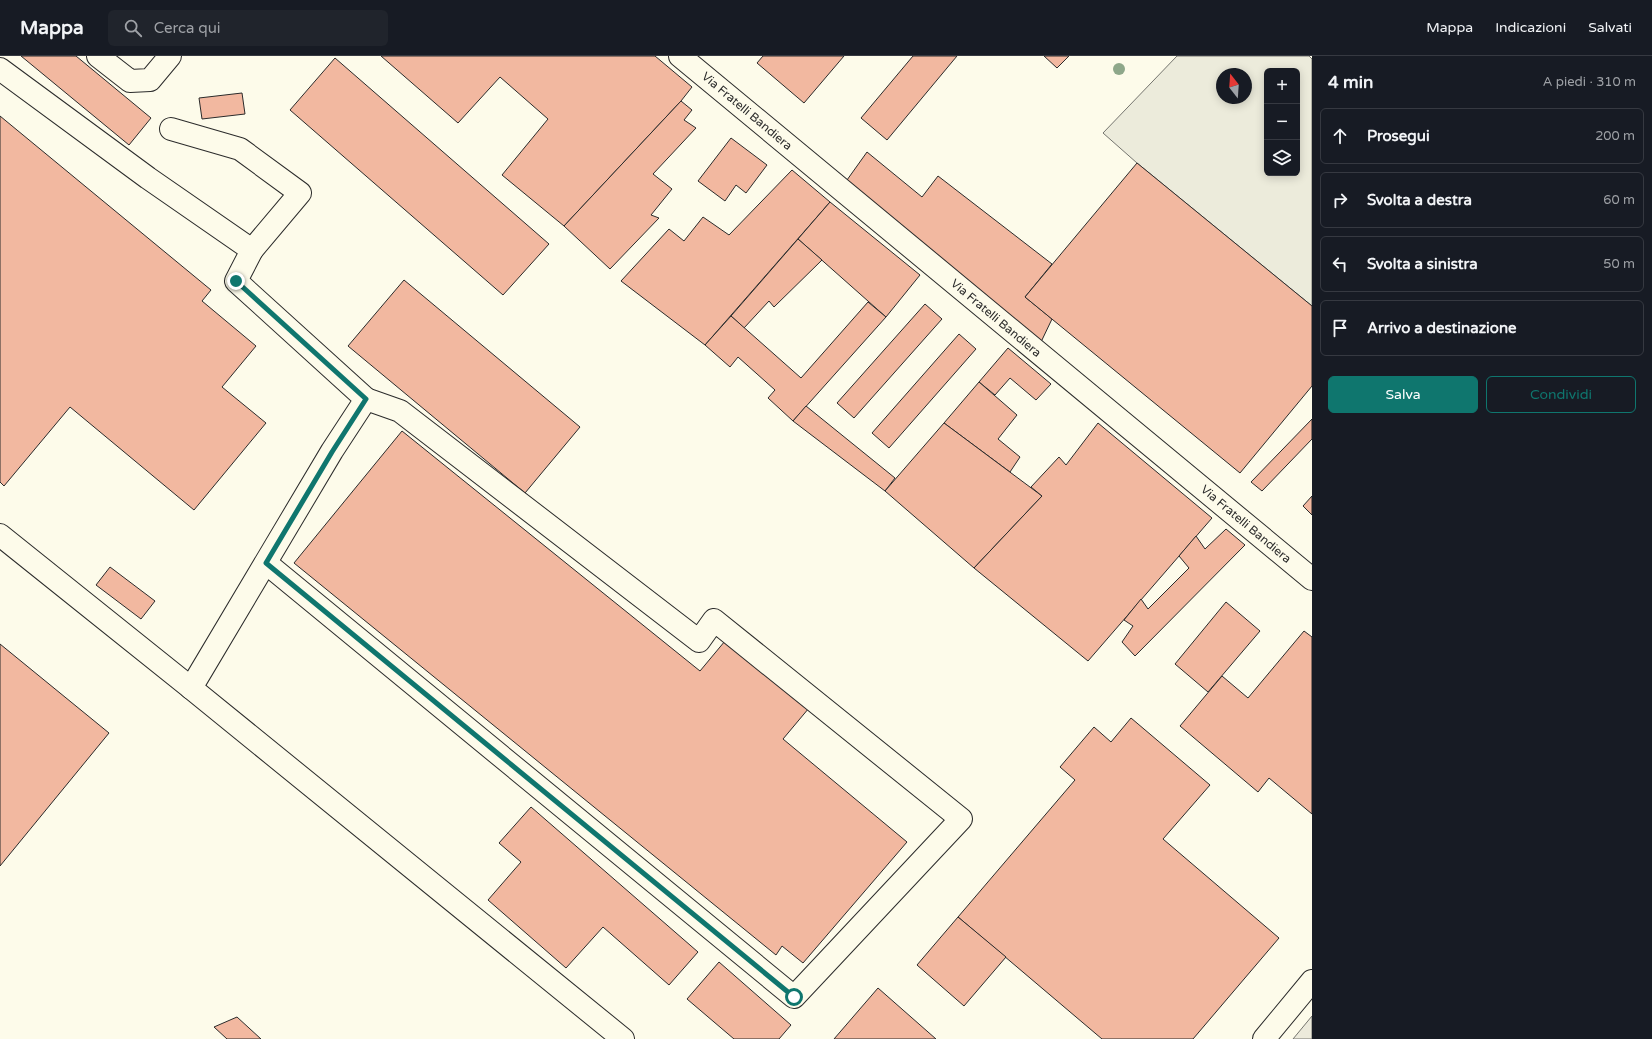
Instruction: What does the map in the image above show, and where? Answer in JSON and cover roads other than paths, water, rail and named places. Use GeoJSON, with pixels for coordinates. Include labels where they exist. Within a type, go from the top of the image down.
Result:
{"type":"FeatureCollection","features":[{"type":"Feature","properties":{"kind":"street"},"geometry":{"type":"LineString","coordinates":[[98,56],[130,81],[150,80],[170,56]]}},
{"type":"Feature","properties":{"kind":"street","name":"Via Fratelli Bandiera"},"geometry":{"type":"LineString","coordinates":[[680,56],[1312,579]]}},
{"type":"Feature","properties":{"kind":"street"},"geometry":{"type":"LineString","coordinates":[[0,69],[148,178],[252,250]]}},
{"type":"Feature","properties":{"kind":"street"},"geometry":{"type":"LineString","coordinates":[[171,129],[240,149],[300,193],[252,250],[236,281],[366,399],[400,411],[699,641],[714,620],[961,819],[794,997],[266,563]]}},
{"type":"Feature","properties":{"kind":"street"},"geometry":{"type":"LineString","coordinates":[[191,688],[332,452],[366,399]]}},
{"type":"Feature","properties":{"kind":"street"},"geometry":{"type":"LineString","coordinates":[[0,535],[623,1039]]}},
{"type":"Feature","properties":{"kind":"street"},"geometry":{"type":"LineString","coordinates":[[1264,1039],[1312,981]]}}]}
